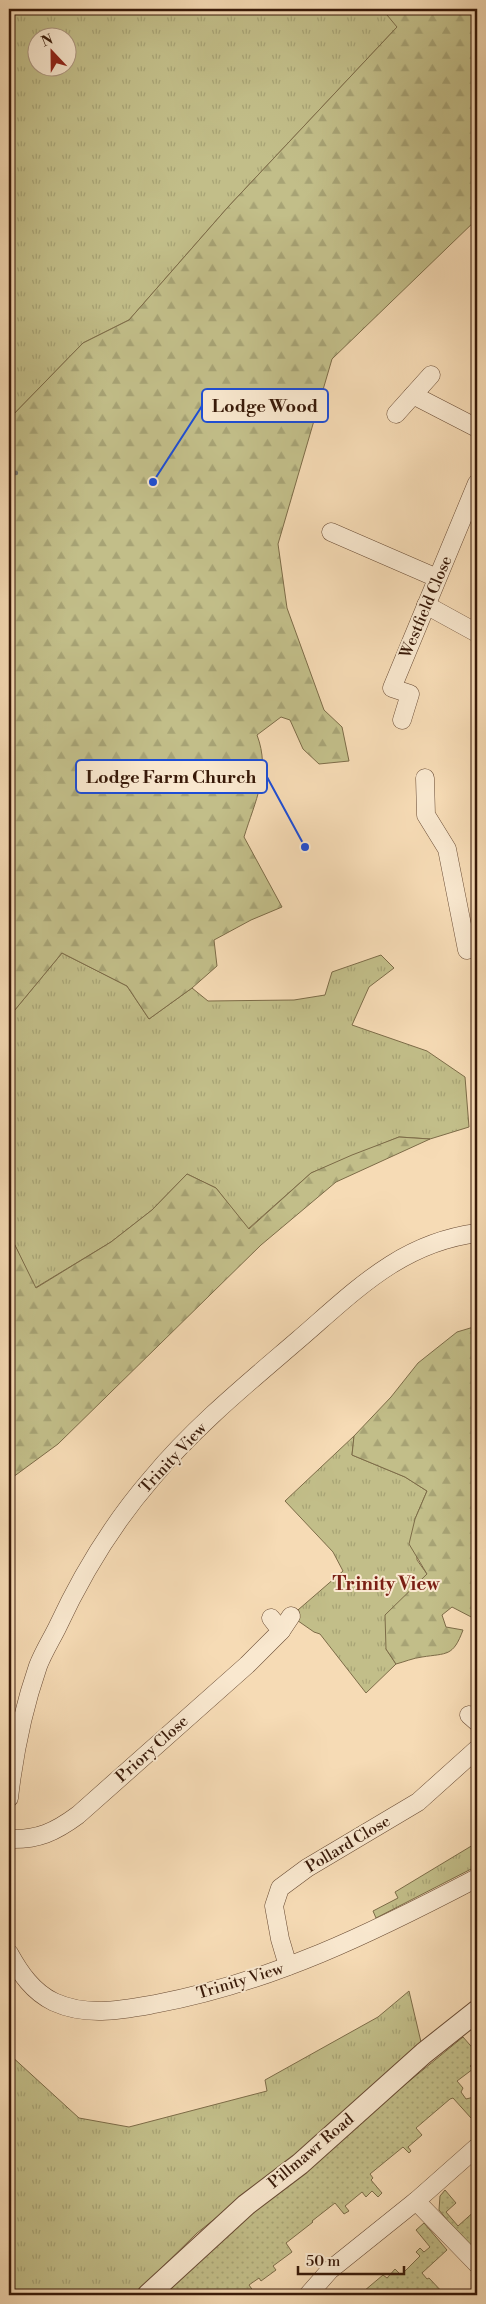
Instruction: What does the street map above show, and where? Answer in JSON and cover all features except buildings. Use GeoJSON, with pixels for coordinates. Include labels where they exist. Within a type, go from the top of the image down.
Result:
{"type":"FeatureCollection","features":[{"type":"Feature","properties":{"kind":"street"},"geometry":{"type":"LineString","coordinates":[[396,414],[431,376]]}},
{"type":"Feature","properties":{"kind":"street"},"geometry":{"type":"LineString","coordinates":[[413,395],[477,428]]}},
{"type":"Feature","properties":{"kind":"street","name":"Westfield Close"},"geometry":{"type":"LineString","coordinates":[[402,720],[410,694],[392,688],[477,483]]}},
{"type":"Feature","properties":{"kind":"street"},"geometry":{"type":"LineString","coordinates":[[331,532],[438,578]]}},
{"type":"Feature","properties":{"kind":"street"},"geometry":{"type":"LineString","coordinates":[[426,605],[477,633]]}},
{"type":"Feature","properties":{"kind":"street"},"geometry":{"type":"LineString","coordinates":[[426,778],[426,815],[447,849],[467,950],[477,948]]}},
{"type":"Feature","properties":{"kind":"street","name":"Trinity View"},"geometry":{"type":"LineString","coordinates":[[9,1798],[13,1741],[39,1666],[73,1592],[117,1522],[152,1477],[204,1424],[358,1288],[412,1251],[453,1236],[477,1233]]}},
{"type":"Feature","properties":{"kind":"street","name":"Priory Close"},"geometry":{"type":"LineString","coordinates":[[9,1839],[28,1840],[43,1835],[60,1828],[78,1815],[247,1665],[276,1625],[291,1616]]}},
{"type":"Feature","properties":{"kind":"street","name":"Pollard Close"},"geometry":{"type":"LineString","coordinates":[[288,1966],[280,1940],[274,1906],[280,1888],[307,1868],[418,1802],[477,1749]]}},
{"type":"Feature","properties":{"kind":"street","name":"Trinity View"},"geometry":{"type":"LineString","coordinates":[[9,1953],[30,1984],[54,2002],[78,2010],[117,2011],[180,1999],[228,1987],[288,1966],[340,1946],[388,1924],[477,1878]]}},
{"type":"Feature","properties":{"kind":"street","name":"Pillmawr Road"},"geometry":{"type":"LineString","coordinates":[[148,2295],[246,2205],[300,2164],[424,2053],[477,2011]]}},
{"type":"Feature","properties":{"kind":"street"},"geometry":{"type":"LineString","coordinates":[[308,2295],[330,2270],[416,2201],[477,2147]]}},
{"type":"Feature","properties":{"kind":"street"},"geometry":{"type":"LineString","coordinates":[[416,2201],[477,2264]]}},
{"type":"Feature","properties":{"kind":"green space"},"geometry":{"type":"Polygon","coordinates":[[[9,9],[382,9],[398,26],[228,207],[129,320],[83,343],[9,419],[9,9]]]}},
{"type":"Feature","properties":{"kind":"green space"},"geometry":{"type":"Polygon","coordinates":[[[382,9],[477,9],[477,219],[332,359],[278,544],[287,608],[324,710],[342,727],[349,761],[319,764],[303,749],[290,720],[281,717],[257,735],[261,749],[262,774],[257,799],[244,837],[282,907],[251,920],[214,940],[217,966],[192,988],[149,1019],[127,986],[62,953],[9,1017],[9,419],[83,343],[129,320],[228,207],[397,27],[382,9]]]}},
{"type":"Feature","properties":{"kind":"green space"},"geometry":{"type":"Polygon","coordinates":[[[62,953],[127,986],[149,1019],[192,988],[208,1001],[294,1000],[325,995],[332,972],[381,955],[394,968],[369,987],[352,1025],[427,1051],[465,1077],[469,1127],[430,1139],[399,1137],[311,1173],[248,1229],[216,1188],[187,1174],[152,1210],[111,1242],[35,1288],[9,1233],[9,1017],[62,953]]]}},
{"type":"Feature","properties":{"kind":"green space"},"geometry":{"type":"Polygon","coordinates":[[[399,1137],[430,1139],[336,1182],[261,1245],[58,1444],[9,1480],[9,1233],[36,1288],[111,1242],[152,1210],[187,1174],[216,1188],[249,1229],[311,1173],[399,1137]]]}},
{"type":"Feature","properties":{"kind":"green space"},"geometry":{"type":"Polygon","coordinates":[[[477,1326],[477,1620],[452,1607],[442,1615],[446,1627],[463,1630],[456,1645],[443,1654],[396,1664],[386,1649],[385,1615],[427,1574],[409,1544],[415,1519],[427,1491],[405,1477],[352,1455],[354,1436],[391,1397],[418,1363],[457,1332],[477,1326]]]}},
{"type":"Feature","properties":{"kind":"green space"},"geometry":{"type":"Polygon","coordinates":[[[354,1436],[352,1455],[405,1477],[427,1491],[415,1519],[417,1560],[427,1574],[408,1595],[386,1649],[396,1664],[366,1693],[320,1634],[291,1616],[343,1571],[333,1552],[285,1501],[354,1436]]]}},
{"type":"Feature","properties":{"kind":"green space"},"geometry":{"type":"Polygon","coordinates":[[[473,1845],[477,1850],[477,1866],[376,1918],[373,1911],[398,1898],[395,1892],[473,1845]]]}},
{"type":"Feature","properties":{"kind":"green space"},"geometry":{"type":"Polygon","coordinates":[[[409,1991],[421,2042],[339,2120],[197,2233],[134,2295],[9,2295],[9,2054],[79,2118],[129,2127],[267,2091],[265,2080],[378,2017],[409,1991]]]}},
{"type":"Feature","properties":{"kind":"green space"},"geometry":{"type":"Polygon","coordinates":[[[463,2037],[477,2053],[477,2060],[470,2066],[473,2069],[457,2081],[463,2088],[461,2092],[466,2099],[474,2097],[477,2101],[477,2113],[471,2118],[453,2098],[450,2099],[416,2128],[422,2135],[408,2147],[411,2151],[409,2153],[403,2147],[370,2174],[373,2178],[371,2180],[382,2193],[378,2197],[372,2191],[366,2197],[362,2192],[345,2206],[349,2211],[344,2214],[335,2203],[312,2221],[286,2243],[292,2252],[273,2266],[276,2270],[261,2281],[259,2278],[249,2285],[256,2295],[159,2295],[213,2242],[463,2037]]]}},
{"type":"Feature","properties":{"kind":"green space"},"geometry":{"type":"Polygon","coordinates":[[[445,2190],[456,2203],[446,2212],[458,2226],[477,2209],[477,2240],[469,2247],[439,2210],[440,2196],[445,2190]]]}},
{"type":"Feature","properties":{"kind":"green space"},"geometry":{"type":"Polygon","coordinates":[[[424,2223],[447,2250],[422,2273],[445,2295],[368,2295],[364,2291],[383,2275],[387,2278],[395,2269],[401,2275],[420,2256],[416,2252],[420,2248],[424,2252],[430,2247],[416,2230],[424,2223]]]}},
{"type":"Feature","properties":{"kind":"waterway"},"geometry":{"type":"LineString","coordinates":[[9,472],[16,473]]}},
{"type":"Feature","properties":{"kind":"place","name":"Lodge Wood"},"geometry":{"type":"Point","coordinates":[153,482]}},
{"type":"Feature","properties":{"kind":"place","name":"Lodge Farm Church"},"geometry":{"type":"Point","coordinates":[305,847]}},
{"type":"Feature","properties":{"kind":"district","name":"Trinity View"},"geometry":{"type":"Point","coordinates":[386,1584]}}]}
